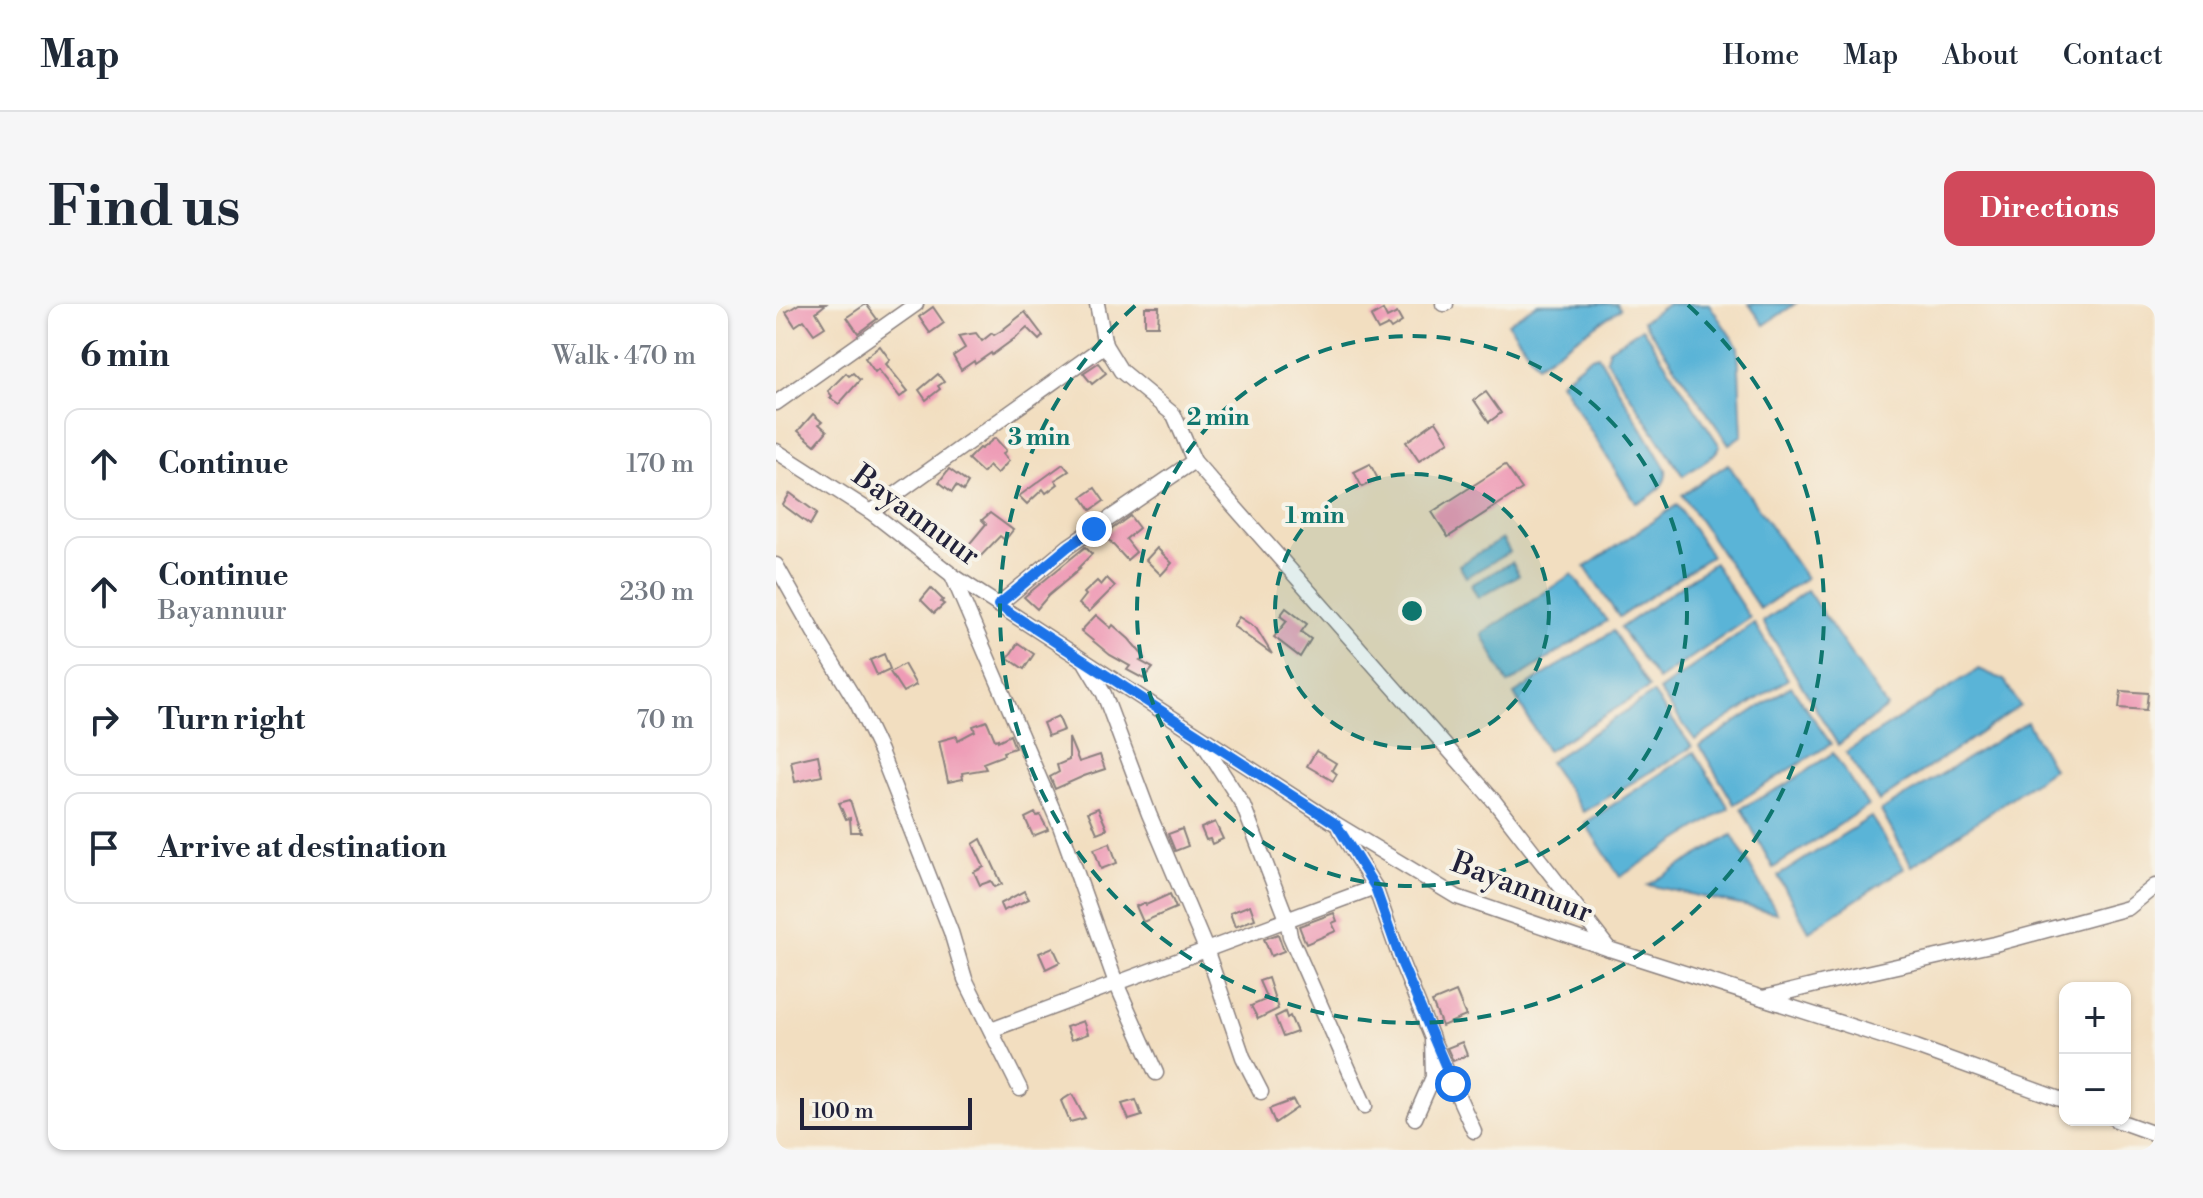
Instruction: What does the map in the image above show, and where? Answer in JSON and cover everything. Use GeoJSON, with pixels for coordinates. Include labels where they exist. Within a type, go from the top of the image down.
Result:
{"type":"FeatureCollection","features":[{"type":"Feature","properties":{"kind":"street"},"geometry":{"type":"LineString","coordinates":[[776,403],[916,304]]}},
{"type":"Feature","properties":{"kind":"street"},"geometry":{"type":"LineString","coordinates":[[1097,304],[1105,345],[1121,371],[1174,415],[1194,461],[1494,801],[1609,949]]}},
{"type":"Feature","properties":{"kind":"street"},"geometry":{"type":"LineString","coordinates":[[871,512],[1105,345]]}},
{"type":"Feature","properties":{"kind":"street","name":"Bayannuur"},"geometry":{"type":"LineString","coordinates":[[776,451],[871,512],[952,575],[1336,824],[1457,897],[1916,1047],[2059,1099]]}},
{"type":"Feature","properties":{"kind":"street"},"geometry":{"type":"LineString","coordinates":[[998,605],[1069,546],[1194,461]]}},
{"type":"Feature","properties":{"kind":"street"},"geometry":{"type":"LineString","coordinates":[[776,565],[857,703],[880,751],[951,932],[965,979],[1020,1089]]}},
{"type":"Feature","properties":{"kind":"street"},"geometry":{"type":"LineString","coordinates":[[952,575],[1060,826],[1116,983],[1156,1073]]}},
{"type":"Feature","properties":{"kind":"street"},"geometry":{"type":"LineString","coordinates":[[1084,660],[1104,694],[1149,814],[1206,949],[1243,1057],[1261,1092]]}},
{"type":"Feature","properties":{"kind":"street"},"geometry":{"type":"LineString","coordinates":[[1196,733],[1243,805],[1287,919],[1290,936],[1365,1106]]}},
{"type":"Feature","properties":{"kind":"street"},"geometry":{"type":"LineString","coordinates":[[1336,824],[1375,887],[1432,1038],[1474,1131]]}},
{"type":"Feature","properties":{"kind":"street"},"geometry":{"type":"LineString","coordinates":[[1763,998],[1995,944],[2128,908],[2155,886]]}},
{"type":"Feature","properties":{"kind":"street"},"geometry":{"type":"LineString","coordinates":[[991,1030],[1375,887]]}},
{"type":"Feature","properties":{"kind":"street"},"geometry":{"type":"LineString","coordinates":[[1415,1118],[1433,1077],[1432,1038]]}},
{"type":"Feature","properties":{"kind":"street"},"geometry":{"type":"LineString","coordinates":[[2131,1125],[2155,1134]]}},
{"type":"Feature","properties":{"kind":"water"},"geometry":{"type":"Polygon","coordinates":[[[1537,304],[1617,304],[1620,309],[1537,365],[1508,323],[1537,304]]]}},
{"type":"Feature","properties":{"kind":"water"},"geometry":{"type":"Polygon","coordinates":[[[1668,304],[1709,304],[1738,347],[1742,435],[1729,444],[1643,321],[1668,304]]]}},
{"type":"Feature","properties":{"kind":"water"},"geometry":{"type":"Polygon","coordinates":[[[1749,304],[1795,304],[1764,325],[1749,304]]]}},
{"type":"Feature","properties":{"kind":"water"},"geometry":{"type":"Polygon","coordinates":[[[1642,328],[1720,446],[1708,459],[1683,476],[1606,359],[1609,349],[1642,328]]]}},
{"type":"Feature","properties":{"kind":"water"},"geometry":{"type":"Polygon","coordinates":[[[1598,355],[1666,469],[1665,480],[1657,490],[1636,503],[1560,382],[1589,358],[1598,355]]]}},
{"type":"Feature","properties":{"kind":"water"},"geometry":{"type":"Polygon","coordinates":[[[1728,464],[1806,578],[1760,609],[1682,495],[1728,464]]]}},
{"type":"Feature","properties":{"kind":"water"},"geometry":{"type":"Polygon","coordinates":[[[1677,505],[1711,556],[1619,617],[1585,567],[1677,505]]]}},
{"type":"Feature","properties":{"kind":"water"},"geometry":{"type":"Polygon","coordinates":[[[1502,539],[1510,552],[1466,577],[1459,565],[1502,539]]]}},
{"type":"Feature","properties":{"kind":"water"},"geometry":{"type":"Polygon","coordinates":[[[1512,562],[1519,575],[1478,598],[1471,585],[1512,562]]]}},
{"type":"Feature","properties":{"kind":"water"},"geometry":{"type":"Polygon","coordinates":[[[1714,563],[1750,618],[1658,680],[1620,628],[1714,563]]]}},
{"type":"Feature","properties":{"kind":"water"},"geometry":{"type":"Polygon","coordinates":[[[1572,574],[1607,621],[1508,684],[1482,634],[1572,574]]]}},
{"type":"Feature","properties":{"kind":"water"},"geometry":{"type":"Polygon","coordinates":[[[1807,590],[1887,707],[1838,745],[1763,622],[1807,590]]]}},
{"type":"Feature","properties":{"kind":"water"},"geometry":{"type":"Polygon","coordinates":[[[1754,623],[1788,679],[1695,740],[1659,691],[1754,623]]]}},
{"type":"Feature","properties":{"kind":"water"},"geometry":{"type":"Polygon","coordinates":[[[1613,631],[1649,688],[1547,751],[1514,694],[1613,631]]]}},
{"type":"Feature","properties":{"kind":"water"},"geometry":{"type":"Polygon","coordinates":[[[1979,669],[2004,680],[2020,706],[1879,801],[1846,752],[1979,669]]]}},
{"type":"Feature","properties":{"kind":"water"},"geometry":{"type":"Polygon","coordinates":[[[1791,686],[1831,744],[1734,804],[1700,746],[1791,686]]]}},
{"type":"Feature","properties":{"kind":"water"},"geometry":{"type":"Polygon","coordinates":[[[1653,693],[1692,747],[1583,812],[1549,762],[1653,693]]]}},
{"type":"Feature","properties":{"kind":"water"},"geometry":{"type":"Polygon","coordinates":[[[2027,722],[2053,769],[1912,866],[1881,811],[2027,722]]]}},
{"type":"Feature","properties":{"kind":"water"},"geometry":{"type":"Polygon","coordinates":[[[1694,752],[1729,808],[1620,877],[1585,823],[1694,752]]]}},
{"type":"Feature","properties":{"kind":"water"},"geometry":{"type":"Polygon","coordinates":[[[1833,753],[1868,806],[1773,868],[1741,808],[1787,784],[1833,753]]]}},
{"type":"Feature","properties":{"kind":"water"},"geometry":{"type":"Polygon","coordinates":[[[1871,817],[1904,868],[1809,931],[1778,876],[1871,817]]]}},
{"type":"Feature","properties":{"kind":"water"},"geometry":{"type":"Polygon","coordinates":[[[1732,835],[1777,913],[1648,885],[1732,835]]]}},
{"type":"Feature","properties":{"kind":"building"},"geometry":{"type":"Polygon","coordinates":[[[799,304],[826,304],[816,312],[825,327],[814,334],[804,320],[795,326],[786,312],[799,304]]]}},
{"type":"Feature","properties":{"kind":"building"},"geometry":{"type":"Polygon","coordinates":[[[866,304],[877,319],[858,333],[847,317],[866,304]]]}},
{"type":"Feature","properties":{"kind":"building"},"geometry":{"type":"Polygon","coordinates":[[[933,307],[944,323],[930,333],[919,317],[933,307]]]}},
{"type":"Feature","properties":{"kind":"building"},"geometry":{"type":"Polygon","coordinates":[[[1145,307],[1159,307],[1158,326],[1145,326],[1145,307]]]}},
{"type":"Feature","properties":{"kind":"building"},"geometry":{"type":"Polygon","coordinates":[[[1383,310],[1387,318],[1397,313],[1402,322],[1391,329],[1388,325],[1378,330],[1371,317],[1383,310]]]}},
{"type":"Feature","properties":{"kind":"building"},"geometry":{"type":"Polygon","coordinates":[[[1025,312],[1043,336],[1039,340],[1027,328],[992,355],[975,364],[974,361],[961,370],[953,356],[965,348],[958,336],[976,333],[982,341],[1025,312]]]}},
{"type":"Feature","properties":{"kind":"building"},"geometry":{"type":"Polygon","coordinates":[[[880,346],[890,360],[886,364],[908,391],[900,397],[865,358],[880,346]]]}},
{"type":"Feature","properties":{"kind":"building"},"geometry":{"type":"Polygon","coordinates":[[[1098,363],[1106,373],[1092,384],[1083,373],[1098,363]]]}},
{"type":"Feature","properties":{"kind":"building"},"geometry":{"type":"Polygon","coordinates":[[[846,373],[849,376],[853,373],[860,380],[839,404],[830,398],[832,396],[828,391],[846,373]]]}},
{"type":"Feature","properties":{"kind":"building"},"geometry":{"type":"Polygon","coordinates":[[[938,374],[944,382],[926,400],[919,390],[938,374]]]}},
{"type":"Feature","properties":{"kind":"building"},"geometry":{"type":"Polygon","coordinates":[[[1486,392],[1501,413],[1489,422],[1474,400],[1486,392]]]}},
{"type":"Feature","properties":{"kind":"building"},"geometry":{"type":"Polygon","coordinates":[[[813,414],[827,431],[815,445],[798,431],[813,414]]]}},
{"type":"Feature","properties":{"kind":"building"},"geometry":{"type":"Polygon","coordinates":[[[1436,421],[1449,441],[1419,461],[1406,442],[1436,421]]]}},
{"type":"Feature","properties":{"kind":"building"},"geometry":{"type":"Polygon","coordinates":[[[995,438],[1006,450],[1003,454],[1009,461],[997,474],[989,466],[983,473],[968,459],[995,438]]]}},
{"type":"Feature","properties":{"kind":"building"},"geometry":{"type":"Polygon","coordinates":[[[1063,464],[1069,471],[1055,480],[1058,484],[1046,493],[1043,489],[1027,504],[1019,496],[1063,464]]]}},
{"type":"Feature","properties":{"kind":"building"},"geometry":{"type":"Polygon","coordinates":[[[1370,464],[1378,479],[1362,487],[1354,472],[1370,464]]]}},
{"type":"Feature","properties":{"kind":"building"},"geometry":{"type":"Polygon","coordinates":[[[1505,465],[1522,489],[1448,537],[1432,512],[1505,465]]]}},
{"type":"Feature","properties":{"kind":"building"},"geometry":{"type":"Polygon","coordinates":[[[949,469],[968,483],[963,491],[956,486],[952,492],[939,482],[949,469]]]}},
{"type":"Feature","properties":{"kind":"building"},"geometry":{"type":"Polygon","coordinates":[[[1095,488],[1104,501],[1091,510],[1082,497],[1095,488]]]}},
{"type":"Feature","properties":{"kind":"building"},"geometry":{"type":"Polygon","coordinates":[[[790,493],[817,513],[810,525],[783,505],[790,493]]]}},
{"type":"Feature","properties":{"kind":"building"},"geometry":{"type":"Polygon","coordinates":[[[990,513],[1013,530],[1005,540],[1000,536],[979,558],[966,548],[986,524],[982,520],[990,513]]]}},
{"type":"Feature","properties":{"kind":"building"},"geometry":{"type":"Polygon","coordinates":[[[1130,516],[1139,528],[1126,539],[1136,552],[1127,560],[1104,535],[1130,516]]]}},
{"type":"Feature","properties":{"kind":"building"},"geometry":{"type":"Polygon","coordinates":[[[1085,547],[1092,554],[1037,609],[1024,597],[1085,547]]]}},
{"type":"Feature","properties":{"kind":"building"},"geometry":{"type":"Polygon","coordinates":[[[1157,548],[1172,563],[1161,575],[1146,560],[1157,548]]]}},
{"type":"Feature","properties":{"kind":"building"},"geometry":{"type":"Polygon","coordinates":[[[1107,578],[1115,586],[1089,612],[1079,604],[1086,595],[1084,593],[1097,581],[1101,585],[1107,578]]]}},
{"type":"Feature","properties":{"kind":"building"},"geometry":{"type":"Polygon","coordinates":[[[931,588],[944,604],[934,613],[921,600],[931,588]]]}},
{"type":"Feature","properties":{"kind":"building"},"geometry":{"type":"Polygon","coordinates":[[[1286,608],[1307,624],[1301,632],[1311,639],[1300,657],[1274,637],[1287,621],[1280,616],[1286,608]]]}},
{"type":"Feature","properties":{"kind":"building"},"geometry":{"type":"Polygon","coordinates":[[[1096,615],[1129,639],[1145,658],[1140,661],[1153,668],[1144,679],[1127,670],[1130,666],[1110,655],[1081,631],[1096,615]]]}},
{"type":"Feature","properties":{"kind":"building"},"geometry":{"type":"Polygon","coordinates":[[[1239,617],[1256,628],[1272,654],[1233,626],[1239,617]]]}},
{"type":"Feature","properties":{"kind":"building"},"geometry":{"type":"Polygon","coordinates":[[[1018,643],[1034,654],[1024,669],[1008,658],[1018,643]]]}},
{"type":"Feature","properties":{"kind":"building"},"geometry":{"type":"Polygon","coordinates":[[[884,654],[890,669],[877,675],[870,660],[884,654]]]}},
{"type":"Feature","properties":{"kind":"building"},"geometry":{"type":"Polygon","coordinates":[[[904,664],[916,685],[903,692],[890,672],[904,664]]]}},
{"type":"Feature","properties":{"kind":"building"},"geometry":{"type":"Polygon","coordinates":[[[2121,691],[2148,693],[2146,710],[2119,708],[2121,691]]]}},
{"type":"Feature","properties":{"kind":"building"},"geometry":{"type":"Polygon","coordinates":[[[1058,716],[1064,730],[1048,736],[1043,723],[1058,716]]]}},
{"type":"Feature","properties":{"kind":"building"},"geometry":{"type":"Polygon","coordinates":[[[987,721],[995,740],[1010,735],[1015,748],[983,763],[986,769],[962,773],[963,779],[948,782],[939,741],[957,736],[958,740],[975,731],[973,726],[987,721]]]}},
{"type":"Feature","properties":{"kind":"building"},"geometry":{"type":"Polygon","coordinates":[[[1069,738],[1079,762],[1100,755],[1105,769],[1055,789],[1050,777],[1059,772],[1057,765],[1069,760],[1069,738]]]}},
{"type":"Feature","properties":{"kind":"building"},"geometry":{"type":"Polygon","coordinates":[[[1316,751],[1336,763],[1332,770],[1337,774],[1333,781],[1307,766],[1316,751]]]}},
{"type":"Feature","properties":{"kind":"building"},"geometry":{"type":"Polygon","coordinates":[[[818,755],[822,776],[795,782],[791,761],[818,755]]]}},
{"type":"Feature","properties":{"kind":"building"},"geometry":{"type":"Polygon","coordinates":[[[850,800],[861,832],[851,832],[850,818],[846,819],[839,803],[850,800]]]}},
{"type":"Feature","properties":{"kind":"building"},"geometry":{"type":"Polygon","coordinates":[[[1098,808],[1107,829],[1097,833],[1088,812],[1098,808]]]}},
{"type":"Feature","properties":{"kind":"building"},"geometry":{"type":"Polygon","coordinates":[[[1035,813],[1040,815],[1048,830],[1033,836],[1025,818],[1035,813]]]}},
{"type":"Feature","properties":{"kind":"building"},"geometry":{"type":"Polygon","coordinates":[[[1215,822],[1223,839],[1212,844],[1210,839],[1206,840],[1201,828],[1215,822]]]}},
{"type":"Feature","properties":{"kind":"building"},"geometry":{"type":"Polygon","coordinates":[[[1182,829],[1188,846],[1175,851],[1168,834],[1182,829]]]}},
{"type":"Feature","properties":{"kind":"building"},"geometry":{"type":"Polygon","coordinates":[[[981,839],[1002,884],[995,887],[991,881],[980,885],[974,872],[984,867],[973,844],[981,839]]]}},
{"type":"Feature","properties":{"kind":"building"},"geometry":{"type":"Polygon","coordinates":[[[1110,843],[1117,863],[1101,869],[1094,849],[1110,843]]]}},
{"type":"Feature","properties":{"kind":"building"},"geometry":{"type":"Polygon","coordinates":[[[1024,891],[1029,899],[1003,911],[1000,904],[1024,891]]]}},
{"type":"Feature","properties":{"kind":"building"},"geometry":{"type":"Polygon","coordinates":[[[1170,894],[1176,908],[1143,922],[1136,906],[1170,894]]]}},
{"type":"Feature","properties":{"kind":"building"},"geometry":{"type":"Polygon","coordinates":[[[1250,905],[1255,919],[1235,927],[1230,913],[1250,905]]]}},
{"type":"Feature","properties":{"kind":"building"},"geometry":{"type":"Polygon","coordinates":[[[1334,913],[1337,921],[1332,923],[1336,931],[1306,944],[1299,926],[1334,913]]]}},
{"type":"Feature","properties":{"kind":"building"},"geometry":{"type":"Polygon","coordinates":[[[1278,934],[1284,951],[1271,956],[1264,939],[1278,934]]]}},
{"type":"Feature","properties":{"kind":"building"},"geometry":{"type":"Polygon","coordinates":[[[1053,947],[1060,962],[1046,969],[1039,953],[1053,947]]]}},
{"type":"Feature","properties":{"kind":"building"},"geometry":{"type":"Polygon","coordinates":[[[1268,978],[1278,1009],[1258,1019],[1251,1006],[1267,999],[1259,981],[1268,978]]]}},
{"type":"Feature","properties":{"kind":"building"},"geometry":{"type":"Polygon","coordinates":[[[1456,992],[1466,1016],[1442,1026],[1432,1002],[1456,992]]]}},
{"type":"Feature","properties":{"kind":"building"},"geometry":{"type":"Polygon","coordinates":[[[1285,1012],[1297,1032],[1283,1037],[1275,1017],[1285,1012]]]}},
{"type":"Feature","properties":{"kind":"building"},"geometry":{"type":"Polygon","coordinates":[[[1083,1021],[1088,1034],[1071,1040],[1066,1027],[1083,1021]]]}},
{"type":"Feature","properties":{"kind":"building"},"geometry":{"type":"Polygon","coordinates":[[[1462,1042],[1467,1055],[1453,1061],[1447,1048],[1462,1042]]]}},
{"type":"Feature","properties":{"kind":"building"},"geometry":{"type":"Polygon","coordinates":[[[1072,1094],[1085,1118],[1070,1122],[1061,1101],[1072,1094]]]}},
{"type":"Feature","properties":{"kind":"building"},"geometry":{"type":"Polygon","coordinates":[[[1136,1100],[1142,1116],[1129,1120],[1122,1104],[1136,1100]]]}},
{"type":"Feature","properties":{"kind":"building"},"geometry":{"type":"Polygon","coordinates":[[[1293,1100],[1297,1108],[1275,1123],[1269,1109],[1293,1100]]]}},
{"type":"Feature","properties":{"kind":"route"},"geometry":{"type":"LineString","coordinates":[[1094,529],[998,605],[1336,824],[1375,887],[1402,964],[1453,1084]]}}]}
